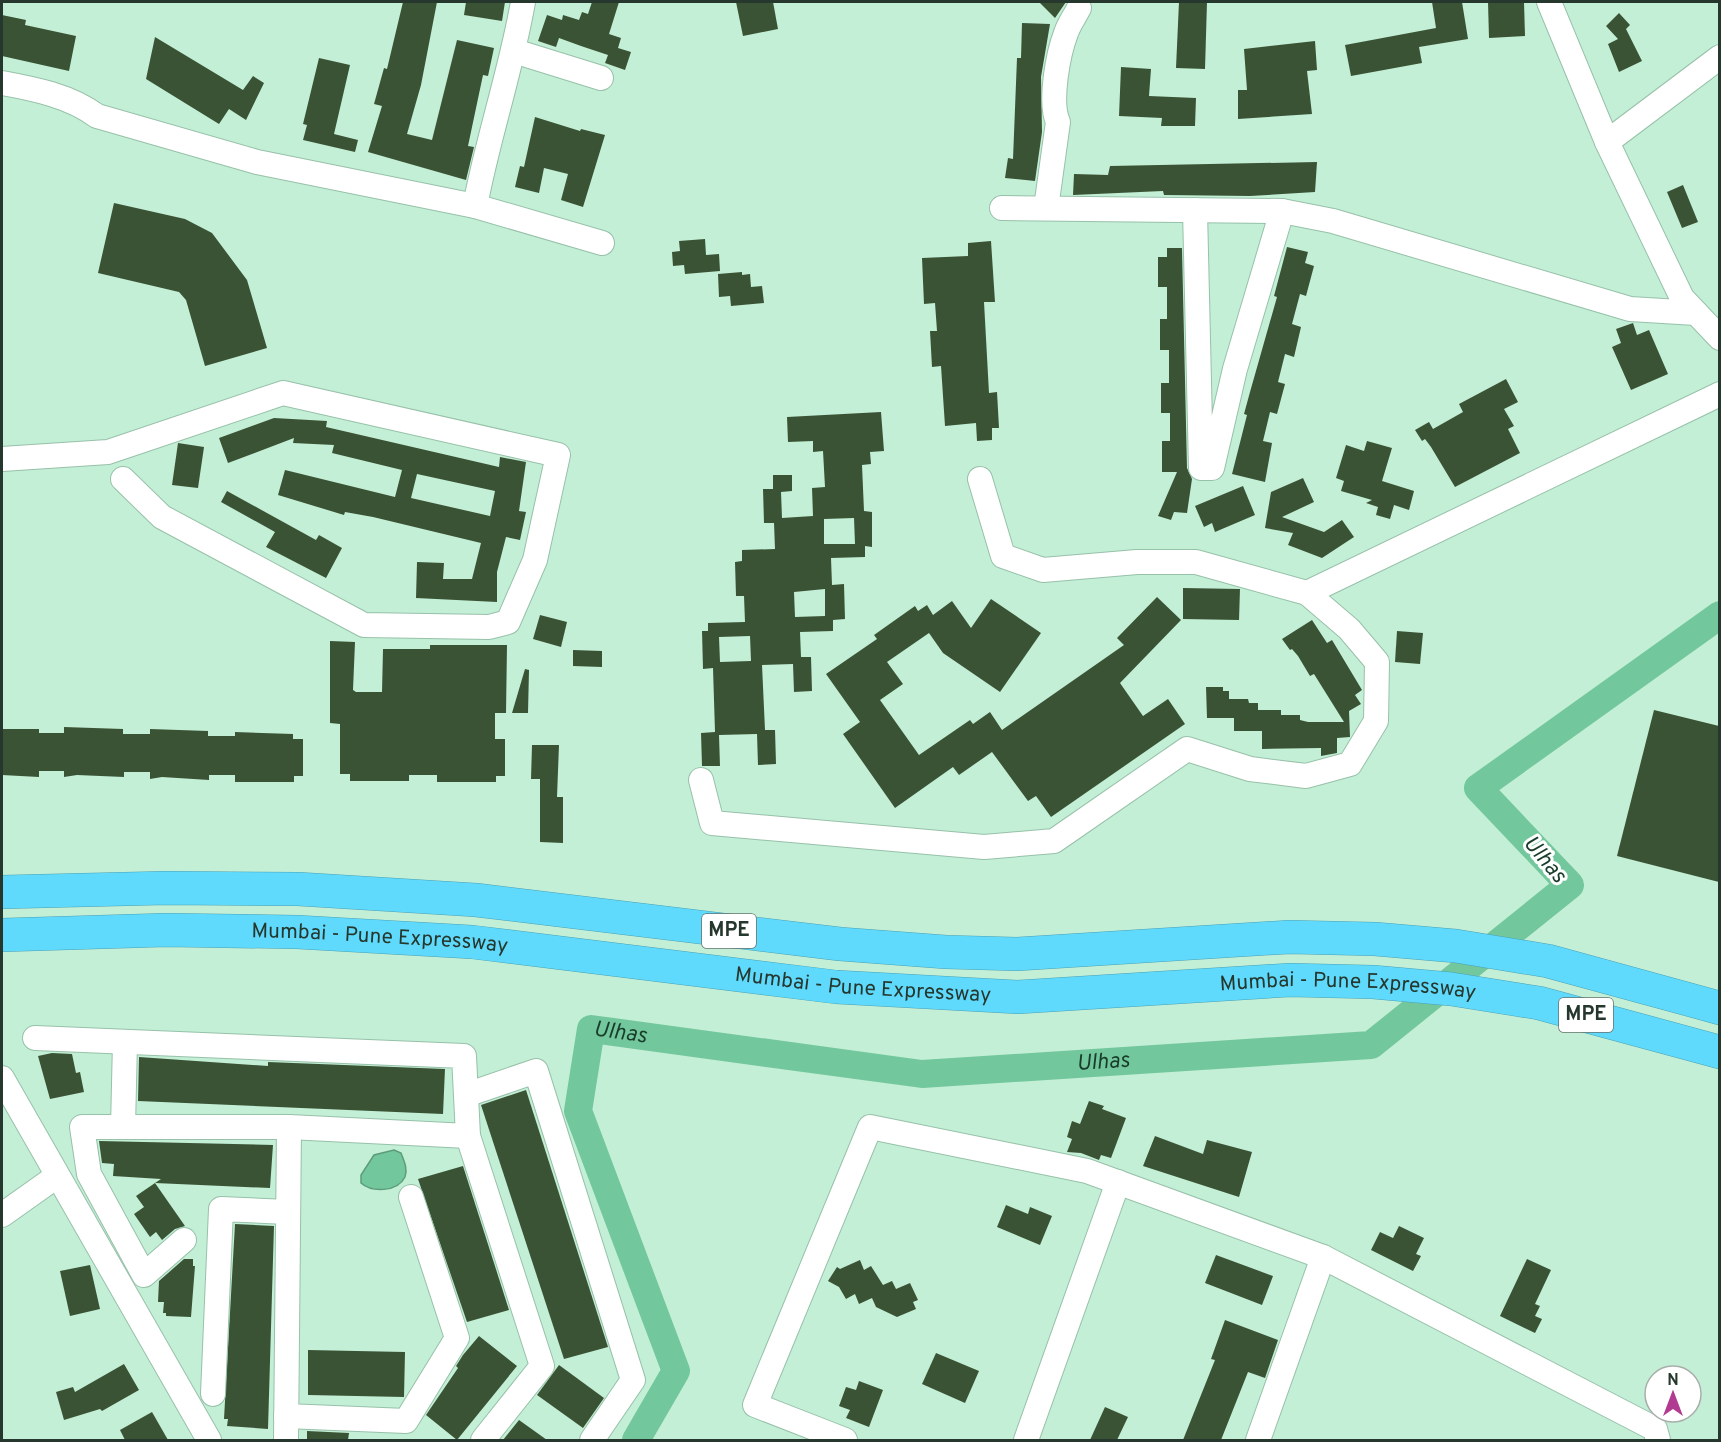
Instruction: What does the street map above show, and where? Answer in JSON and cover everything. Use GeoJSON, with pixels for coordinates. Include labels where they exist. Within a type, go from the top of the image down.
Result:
{"type":"FeatureCollection","features":[{"type":"Feature","properties":{"kind":"highway","name":"Mumbai - Pune Expressway"},"geometry":{"type":"LineString","coordinates":[[2,892],[276,889],[441,898],[840,944],[969,953],[1017,954],[1289,937],[1375,939],[1456,946],[1546,961],[1719,1008]]}},
{"type":"Feature","properties":{"kind":"highway","name":"Mumbai - Pune Expressway"},"geometry":{"type":"LineString","coordinates":[[2,935],[166,930],[297,932],[461,942],[836,987],[1007,996],[1290,980],[1382,982],[1451,989],[1539,1003],[1719,1052]]}},
{"type":"Feature","properties":{"kind":"street"},"geometry":{"type":"LineString","coordinates":[[475,206],[486,147],[514,51],[523,2]]}},
{"type":"Feature","properties":{"kind":"street"},"geometry":{"type":"LineString","coordinates":[[1550,2],[1607,142],[1682,298],[1719,338]]}},
{"type":"Feature","properties":{"kind":"street"},"geometry":{"type":"LineString","coordinates":[[1046,208],[1058,122],[1054,112],[1058,66],[1066,32],[1079,8]]}},
{"type":"Feature","properties":{"kind":"street"},"geometry":{"type":"LineString","coordinates":[[514,51],[600,78]]}},
{"type":"Feature","properties":{"kind":"street"},"geometry":{"type":"LineString","coordinates":[[1607,142],[1719,57]]}},
{"type":"Feature","properties":{"kind":"street"},"geometry":{"type":"LineString","coordinates":[[2,82],[34,89],[81,104],[97,117],[258,162],[475,206],[602,243]]}},
{"type":"Feature","properties":{"kind":"street"},"geometry":{"type":"LineString","coordinates":[[1002,208],[1282,211],[1333,221],[1630,309],[1696,313]]}},
{"type":"Feature","properties":{"kind":"street"},"geometry":{"type":"LineString","coordinates":[[1195,210],[1201,468],[1212,468],[1235,369],[1282,211]]}},
{"type":"Feature","properties":{"kind":"street"},"geometry":{"type":"LineString","coordinates":[[2,459],[108,452],[283,393],[558,455],[535,560],[508,622],[489,627],[364,625],[162,518],[123,479]]}},
{"type":"Feature","properties":{"kind":"street"},"geometry":{"type":"LineString","coordinates":[[1307,593],[1719,394]]}},
{"type":"Feature","properties":{"kind":"street"},"geometry":{"type":"LineString","coordinates":[[701,780],[712,823],[984,847],[1054,842],[1187,749],[1250,769],[1306,776],[1350,764],[1376,721],[1377,662],[1349,629],[1307,593],[1196,562],[1137,562],[1043,570],[1003,556],[980,479]]}},
{"type":"Feature","properties":{"kind":"street"},"geometry":{"type":"LineString","coordinates":[[35,1038],[464,1056],[468,1136],[542,1366],[483,1440]]}},
{"type":"Feature","properties":{"kind":"street"},"geometry":{"type":"LineString","coordinates":[[123,1127],[125,1042]]}},
{"type":"Feature","properties":{"kind":"street"},"geometry":{"type":"LineString","coordinates":[[466,1095],[536,1071],[633,1380],[592,1440]]}},
{"type":"Feature","properties":{"kind":"street"},"geometry":{"type":"LineString","coordinates":[[2,1078],[209,1440]]}},
{"type":"Feature","properties":{"kind":"street"},"geometry":{"type":"LineString","coordinates":[[184,1240],[144,1275],[89,1174],[82,1127],[289,1127],[468,1136]]}},
{"type":"Feature","properties":{"kind":"street"},"geometry":{"type":"LineString","coordinates":[[286,1440],[289,1127]]}},
{"type":"Feature","properties":{"kind":"street"},"geometry":{"type":"LineString","coordinates":[[845,1440],[755,1405],[870,1127],[1087,1171],[1323,1257],[1655,1429],[1658,1440]]}},
{"type":"Feature","properties":{"kind":"street"},"geometry":{"type":"LineString","coordinates":[[2,1215],[57,1176]]}},
{"type":"Feature","properties":{"kind":"street"},"geometry":{"type":"LineString","coordinates":[[1026,1440],[1118,1182]]}},
{"type":"Feature","properties":{"kind":"street"},"geometry":{"type":"LineString","coordinates":[[286,1416],[406,1421],[457,1338],[411,1197]]}},
{"type":"Feature","properties":{"kind":"street"},"geometry":{"type":"LineString","coordinates":[[213,1394],[221,1209],[288,1212]]}},
{"type":"Feature","properties":{"kind":"street"},"geometry":{"type":"LineString","coordinates":[[1258,1440],[1323,1257]]}},
{"type":"Feature","properties":{"kind":"shaded area"},"geometry":{"type":"Polygon","coordinates":[[[394,1150],[401,1153],[405,1165],[406,1174],[401,1182],[384,1189],[371,1188],[361,1183],[361,1175],[374,1155],[394,1150]]]}},
{"type":"Feature","properties":{"kind":"building"},"geometry":{"type":"Polygon","coordinates":[[[403,2],[437,2],[421,85],[407,134],[432,140],[457,40],[494,48],[488,76],[483,75],[468,146],[474,147],[466,180],[368,152],[382,106],[374,104],[384,68],[387,69],[403,2]]]}},
{"type":"Feature","properties":{"kind":"building"},"geometry":{"type":"Polygon","coordinates":[[[466,2],[505,2],[502,21],[464,15],[466,2]]]}},
{"type":"Feature","properties":{"kind":"building"},"geometry":{"type":"Polygon","coordinates":[[[592,2],[619,2],[609,34],[621,38],[618,48],[631,52],[625,70],[605,63],[608,55],[559,38],[556,47],[538,41],[547,15],[562,20],[563,15],[579,20],[582,12],[588,14],[592,2]]]}},
{"type":"Feature","properties":{"kind":"building"},"geometry":{"type":"Polygon","coordinates":[[[736,2],[773,2],[778,29],[743,36],[736,2]]]}},
{"type":"Feature","properties":{"kind":"building"},"geometry":{"type":"Polygon","coordinates":[[[1039,2],[1066,2],[1055,18],[1039,2]]]}},
{"type":"Feature","properties":{"kind":"building"},"geometry":{"type":"Polygon","coordinates":[[[1179,2],[1207,2],[1205,69],[1176,68],[1179,2]]]}},
{"type":"Feature","properties":{"kind":"building"},"geometry":{"type":"Polygon","coordinates":[[[1432,2],[1462,2],[1468,39],[1419,47],[1422,63],[1351,76],[1345,45],[1436,28],[1432,2]]]}},
{"type":"Feature","properties":{"kind":"building"},"geometry":{"type":"Polygon","coordinates":[[[1488,2],[1524,2],[1525,36],[1489,38],[1488,2]]]}},
{"type":"Feature","properties":{"kind":"building"},"geometry":{"type":"Polygon","coordinates":[[[1619,13],[1630,25],[1626,29],[1642,61],[1619,72],[1608,44],[1618,39],[1606,26],[1619,13]]]}},
{"type":"Feature","properties":{"kind":"building"},"geometry":{"type":"Polygon","coordinates":[[[2,15],[26,20],[25,25],[76,36],[69,71],[2,56],[2,15]]]}},
{"type":"Feature","properties":{"kind":"building"},"geometry":{"type":"Polygon","coordinates":[[[1022,23],[1050,24],[1041,77],[1042,132],[1035,181],[1005,178],[1008,158],[1013,159],[1017,58],[1021,58],[1022,23]]]}},
{"type":"Feature","properties":{"kind":"building"},"geometry":{"type":"Polygon","coordinates":[[[155,37],[243,90],[253,76],[264,83],[246,120],[229,109],[219,124],[146,79],[155,37]]]}},
{"type":"Feature","properties":{"kind":"building"},"geometry":{"type":"Polygon","coordinates":[[[1315,41],[1317,70],[1307,71],[1312,114],[1238,119],[1238,90],[1247,90],[1244,49],[1315,41]]]}},
{"type":"Feature","properties":{"kind":"building"},"geometry":{"type":"Polygon","coordinates":[[[319,58],[350,65],[334,134],[358,140],[355,152],[303,140],[307,125],[303,124],[319,58]]]}},
{"type":"Feature","properties":{"kind":"building"},"geometry":{"type":"Polygon","coordinates":[[[1121,67],[1151,69],[1149,96],[1196,98],[1195,126],[1161,126],[1162,118],[1119,116],[1121,67]]]}},
{"type":"Feature","properties":{"kind":"building"},"geometry":{"type":"Polygon","coordinates":[[[535,117],[580,131],[581,129],[605,135],[583,207],[561,200],[568,174],[544,168],[539,193],[515,187],[520,166],[524,167],[535,117]]]}},
{"type":"Feature","properties":{"kind":"building"},"geometry":{"type":"Polygon","coordinates":[[[1317,162],[1315,192],[1250,196],[1164,195],[1163,191],[1073,195],[1074,174],[1108,175],[1110,166],[1317,162]]]}},
{"type":"Feature","properties":{"kind":"building"},"geometry":{"type":"Polygon","coordinates":[[[1683,185],[1698,222],[1682,228],[1667,192],[1683,185]]]}},
{"type":"Feature","properties":{"kind":"building"},"geometry":{"type":"Polygon","coordinates":[[[114,203],[185,219],[212,233],[247,280],[267,348],[205,366],[186,300],[179,292],[98,273],[114,203]]]}},
{"type":"Feature","properties":{"kind":"building"},"geometry":{"type":"Polygon","coordinates":[[[705,239],[706,255],[719,254],[720,271],[685,274],[684,265],[673,266],[672,252],[680,251],[679,241],[705,239]]]}},
{"type":"Feature","properties":{"kind":"building"},"geometry":{"type":"Polygon","coordinates":[[[991,241],[995,302],[984,302],[989,393],[997,392],[999,428],[992,428],[992,440],[977,441],[976,423],[945,426],[941,366],[932,367],[930,331],[937,331],[935,303],[924,304],[922,258],[968,256],[968,243],[991,241]]]}},
{"type":"Feature","properties":{"kind":"building"},"geometry":{"type":"Polygon","coordinates":[[[1287,247],[1308,252],[1305,263],[1314,266],[1306,296],[1300,294],[1292,324],[1301,327],[1294,357],[1285,354],[1278,382],[1285,384],[1277,414],[1270,412],[1263,441],[1272,443],[1265,482],[1232,474],[1247,415],[1244,414],[1277,297],[1274,296],[1287,247]]]}},
{"type":"Feature","properties":{"kind":"building"},"geometry":{"type":"Polygon","coordinates":[[[1167,248],[1182,248],[1187,468],[1192,479],[1187,513],[1174,512],[1171,520],[1158,516],[1177,472],[1162,472],[1162,441],[1170,441],[1170,413],[1161,413],[1161,383],[1169,383],[1169,350],[1160,350],[1160,319],[1167,319],[1167,287],[1158,287],[1158,257],[1167,257],[1167,248]]]}},
{"type":"Feature","properties":{"kind":"building"},"geometry":{"type":"Polygon","coordinates":[[[742,272],[742,275],[750,274],[751,287],[762,286],[764,303],[731,306],[730,296],[719,297],[718,274],[742,272]]]}},
{"type":"Feature","properties":{"kind":"building"},"geometry":{"type":"Polygon","coordinates":[[[1633,323],[1637,335],[1649,330],[1668,374],[1631,390],[1612,347],[1621,343],[1616,329],[1633,323]]]}},
{"type":"Feature","properties":{"kind":"building"},"geometry":{"type":"Polygon","coordinates":[[[1506,379],[1518,402],[1504,409],[1514,426],[1508,429],[1520,453],[1455,487],[1431,447],[1425,439],[1422,441],[1415,430],[1429,422],[1433,429],[1463,412],[1459,404],[1506,379]]]}},
{"type":"Feature","properties":{"kind":"building"},"geometry":{"type":"Polygon","coordinates":[[[881,412],[884,451],[870,452],[871,464],[862,465],[864,511],[872,512],[872,547],[865,546],[865,557],[831,558],[832,585],[844,584],[845,619],[833,620],[833,631],[800,632],[801,657],[811,657],[812,691],[794,692],[793,664],[762,665],[765,730],[775,730],[776,764],[758,765],[757,734],[719,735],[720,766],[702,766],[701,733],[715,732],[713,668],[703,669],[702,631],[708,631],[708,623],[745,622],[744,596],[736,596],[735,562],[742,561],[742,550],[775,549],[774,523],[764,523],[763,489],[773,489],[773,475],[792,475],[792,491],[781,492],[782,518],[813,516],[812,488],[825,487],[823,451],[813,452],[813,441],[788,442],[787,417],[881,412]],[[854,518],[824,519],[824,544],[855,544],[854,518]],[[825,589],[794,592],[795,617],[825,616],[825,589]],[[750,636],[719,637],[720,662],[751,661],[750,636]]]}},
{"type":"Feature","properties":{"kind":"building"},"geometry":{"type":"Polygon","coordinates":[[[274,418],[327,421],[326,427],[499,467],[500,457],[526,462],[519,511],[526,512],[520,540],[506,537],[497,572],[497,602],[416,598],[417,562],[444,563],[443,579],[472,579],[481,543],[373,517],[345,512],[344,515],[278,495],[285,470],[395,497],[402,470],[332,453],[334,445],[293,443],[294,438],[228,463],[219,438],[274,418]],[[417,474],[411,498],[490,516],[495,491],[417,474]]]}},
{"type":"Feature","properties":{"kind":"building"},"geometry":{"type":"Polygon","coordinates":[[[1367,441],[1392,448],[1382,481],[1414,491],[1409,510],[1394,505],[1390,519],[1376,515],[1378,507],[1366,503],[1372,500],[1341,491],[1344,481],[1336,478],[1346,445],[1364,451],[1367,441]]]}},
{"type":"Feature","properties":{"kind":"building"},"geometry":{"type":"Polygon","coordinates":[[[178,443],[204,447],[198,488],[172,485],[178,443]]]}},
{"type":"Feature","properties":{"kind":"building"},"geometry":{"type":"Polygon","coordinates":[[[1303,478],[1314,502],[1282,517],[1324,532],[1342,520],[1354,537],[1322,558],[1288,545],[1293,533],[1265,528],[1271,492],[1303,478]]]}},
{"type":"Feature","properties":{"kind":"building"},"geometry":{"type":"Polygon","coordinates":[[[1243,486],[1255,515],[1215,532],[1212,523],[1204,527],[1195,506],[1243,486]]]}},
{"type":"Feature","properties":{"kind":"building"},"geometry":{"type":"Polygon","coordinates":[[[227,491],[316,540],[319,535],[342,548],[326,578],[266,547],[275,532],[221,502],[227,491]]]}},
{"type":"Feature","properties":{"kind":"building"},"geometry":{"type":"Polygon","coordinates":[[[1183,588],[1240,589],[1239,620],[1183,619],[1183,588]]]}},
{"type":"Feature","properties":{"kind":"building"},"geometry":{"type":"Polygon","coordinates":[[[1157,597],[1181,620],[1120,683],[1143,716],[1168,699],[1185,724],[1051,817],[1036,796],[1028,801],[992,752],[959,775],[953,767],[895,808],[843,734],[860,722],[826,674],[877,639],[874,635],[915,606],[918,611],[927,605],[933,615],[952,601],[971,628],[991,599],[1041,633],[1000,692],[943,653],[929,633],[887,662],[903,684],[880,700],[919,755],[970,720],[973,724],[990,712],[1002,730],[1124,645],[1117,638],[1157,597]]]}},
{"type":"Feature","properties":{"kind":"building"},"geometry":{"type":"Polygon","coordinates":[[[540,615],[567,622],[561,647],[533,639],[540,615]]]}},
{"type":"Feature","properties":{"kind":"building"},"geometry":{"type":"Polygon","coordinates":[[[1312,620],[1327,643],[1332,640],[1362,690],[1355,695],[1361,704],[1349,711],[1350,737],[1337,738],[1337,753],[1321,756],[1321,748],[1262,749],[1262,731],[1234,731],[1234,718],[1207,718],[1206,687],[1223,687],[1223,691],[1229,691],[1229,699],[1248,699],[1249,703],[1258,703],[1258,710],[1281,710],[1281,715],[1300,715],[1300,720],[1308,722],[1344,722],[1314,674],[1310,676],[1298,656],[1282,639],[1312,620]]]}},
{"type":"Feature","properties":{"kind":"building"},"geometry":{"type":"Polygon","coordinates":[[[1397,631],[1423,633],[1420,664],[1395,662],[1397,631]]]}},
{"type":"Feature","properties":{"kind":"building"},"geometry":{"type":"Polygon","coordinates":[[[330,641],[355,642],[353,690],[356,692],[382,692],[383,649],[430,649],[430,645],[507,645],[506,713],[495,713],[495,739],[505,739],[505,776],[496,776],[496,782],[437,782],[437,775],[409,775],[409,781],[350,781],[350,774],[340,774],[340,724],[330,723],[330,641]]]}},
{"type":"Feature","properties":{"kind":"building"},"geometry":{"type":"Polygon","coordinates":[[[573,650],[602,651],[602,667],[573,666],[573,650]]]}},
{"type":"Feature","properties":{"kind":"building"},"geometry":{"type":"Polygon","coordinates":[[[525,669],[529,670],[528,713],[512,713],[525,669]]]}},
{"type":"Feature","properties":{"kind":"building"},"geometry":{"type":"Polygon","coordinates":[[[1654,710],[1719,726],[1719,882],[1617,856],[1654,710]]]}},
{"type":"Feature","properties":{"kind":"building"},"geometry":{"type":"Polygon","coordinates":[[[64,727],[123,729],[123,734],[150,734],[150,729],[208,731],[208,736],[235,736],[235,732],[293,734],[293,739],[303,739],[303,776],[294,776],[294,782],[235,782],[235,775],[209,775],[209,780],[162,777],[150,779],[150,772],[124,772],[124,777],[77,775],[64,777],[64,771],[39,771],[39,777],[2,775],[2,729],[39,729],[39,733],[64,733],[64,727]]]}},
{"type":"Feature","properties":{"kind":"building"},"geometry":{"type":"Polygon","coordinates":[[[532,745],[559,745],[557,797],[563,797],[563,843],[540,842],[540,779],[531,779],[532,745]]]}},
{"type":"Feature","properties":{"kind":"building"},"geometry":{"type":"Polygon","coordinates":[[[52,1053],[72,1054],[76,1073],[80,1072],[84,1092],[50,1099],[38,1056],[52,1053]]]}},
{"type":"Feature","properties":{"kind":"building"},"geometry":{"type":"Polygon","coordinates":[[[139,1057],[268,1066],[268,1062],[445,1069],[443,1114],[138,1101],[139,1057]]]}},
{"type":"Feature","properties":{"kind":"building"},"geometry":{"type":"Polygon","coordinates":[[[526,1090],[608,1347],[564,1359],[481,1105],[526,1090]]]}},
{"type":"Feature","properties":{"kind":"building"},"geometry":{"type":"Polygon","coordinates":[[[1089,1101],[1104,1106],[1102,1109],[1126,1118],[1111,1158],[1101,1155],[1099,1160],[1081,1153],[1067,1152],[1072,1139],[1067,1137],[1072,1121],[1080,1124],[1089,1101]]]}},
{"type":"Feature","properties":{"kind":"building"},"geometry":{"type":"Polygon","coordinates":[[[1155,1136],[1203,1154],[1207,1140],[1252,1152],[1239,1197],[1143,1166],[1155,1136]]]}},
{"type":"Feature","properties":{"kind":"building"},"geometry":{"type":"Polygon","coordinates":[[[99,1141],[273,1145],[270,1188],[155,1183],[161,1179],[113,1176],[114,1164],[102,1163],[99,1141]]]}},
{"type":"Feature","properties":{"kind":"building"},"geometry":{"type":"Polygon","coordinates":[[[463,1166],[509,1310],[467,1322],[418,1179],[463,1166]]]}},
{"type":"Feature","properties":{"kind":"building"},"geometry":{"type":"Polygon","coordinates":[[[155,1183],[185,1226],[175,1229],[162,1240],[156,1232],[150,1237],[134,1214],[144,1207],[136,1196],[155,1183]]]}},
{"type":"Feature","properties":{"kind":"building"},"geometry":{"type":"Polygon","coordinates":[[[1006,1205],[1028,1214],[1030,1207],[1052,1216],[1040,1245],[997,1227],[1006,1205]]]}},
{"type":"Feature","properties":{"kind":"building"},"geometry":{"type":"Polygon","coordinates":[[[235,1224],[274,1226],[268,1429],[227,1426],[228,1419],[224,1419],[235,1224]]]}},
{"type":"Feature","properties":{"kind":"building"},"geometry":{"type":"Polygon","coordinates":[[[1399,1226],[1424,1238],[1416,1254],[1421,1256],[1413,1271],[1371,1250],[1380,1232],[1393,1238],[1399,1226]]]}},
{"type":"Feature","properties":{"kind":"building"},"geometry":{"type":"Polygon","coordinates":[[[1216,1255],[1273,1276],[1262,1305],[1205,1283],[1216,1255]]]}},
{"type":"Feature","properties":{"kind":"building"},"geometry":{"type":"Polygon","coordinates":[[[184,1259],[193,1259],[193,1266],[195,1266],[191,1317],[166,1316],[166,1313],[163,1313],[164,1302],[158,1302],[159,1281],[184,1259]]]}},
{"type":"Feature","properties":{"kind":"building"},"geometry":{"type":"Polygon","coordinates":[[[1527,1259],[1551,1270],[1535,1304],[1540,1306],[1535,1316],[1542,1319],[1535,1333],[1500,1316],[1527,1259]]]}},
{"type":"Feature","properties":{"kind":"building"},"geometry":{"type":"Polygon","coordinates":[[[860,1260],[864,1270],[871,1266],[883,1285],[892,1281],[896,1289],[910,1283],[918,1300],[913,1302],[916,1309],[897,1317],[876,1307],[872,1298],[859,1304],[855,1294],[846,1299],[839,1287],[828,1281],[837,1267],[840,1269],[860,1260]]]}},
{"type":"Feature","properties":{"kind":"building"},"geometry":{"type":"Polygon","coordinates":[[[90,1265],[100,1309],[70,1316],[60,1271],[90,1265]]]}},
{"type":"Feature","properties":{"kind":"building"},"geometry":{"type":"Polygon","coordinates":[[[1225,1320],[1278,1340],[1265,1378],[1248,1372],[1221,1440],[1183,1440],[1215,1360],[1211,1359],[1225,1320]]]}},
{"type":"Feature","properties":{"kind":"building"},"geometry":{"type":"Polygon","coordinates":[[[479,1336],[517,1366],[457,1440],[426,1415],[458,1368],[456,1366],[463,1355],[479,1336]]]}},
{"type":"Feature","properties":{"kind":"building"},"geometry":{"type":"Polygon","coordinates":[[[308,1350],[405,1352],[404,1397],[308,1395],[308,1350]]]}},
{"type":"Feature","properties":{"kind":"building"},"geometry":{"type":"Polygon","coordinates":[[[936,1353],[979,1371],[965,1403],[922,1384],[936,1353]]]}},
{"type":"Feature","properties":{"kind":"building"},"geometry":{"type":"Polygon","coordinates":[[[124,1364],[139,1390],[102,1411],[100,1409],[64,1420],[56,1392],[73,1387],[75,1392],[124,1364]]]}},
{"type":"Feature","properties":{"kind":"building"},"geometry":{"type":"Polygon","coordinates":[[[559,1365],[604,1398],[583,1428],[537,1395],[559,1365]]]}},
{"type":"Feature","properties":{"kind":"building"},"geometry":{"type":"Polygon","coordinates":[[[859,1381],[883,1390],[869,1427],[846,1418],[850,1410],[839,1406],[846,1387],[856,1390],[859,1381]]]}},
{"type":"Feature","properties":{"kind":"building"},"geometry":{"type":"Polygon","coordinates":[[[1105,1407],[1128,1417],[1117,1440],[1090,1440],[1105,1407]]]}},
{"type":"Feature","properties":{"kind":"building"},"geometry":{"type":"Polygon","coordinates":[[[152,1412],[168,1440],[125,1440],[120,1430],[152,1412]]]}},
{"type":"Feature","properties":{"kind":"building"},"geometry":{"type":"Polygon","coordinates":[[[519,1420],[547,1440],[503,1440],[519,1420]]]}},
{"type":"Feature","properties":{"kind":"building"},"geometry":{"type":"Polygon","coordinates":[[[307,1431],[349,1433],[348,1440],[307,1440],[307,1431]]]}},
{"type":"Feature","properties":{"kind":"waterway","name":"Ulhas"},"geometry":{"type":"LineString","coordinates":[[636,1440],[676,1371],[578,1111],[591,1029],[922,1074],[1371,1045],[1570,885],[1478,788],[1720,615]]}}]}
